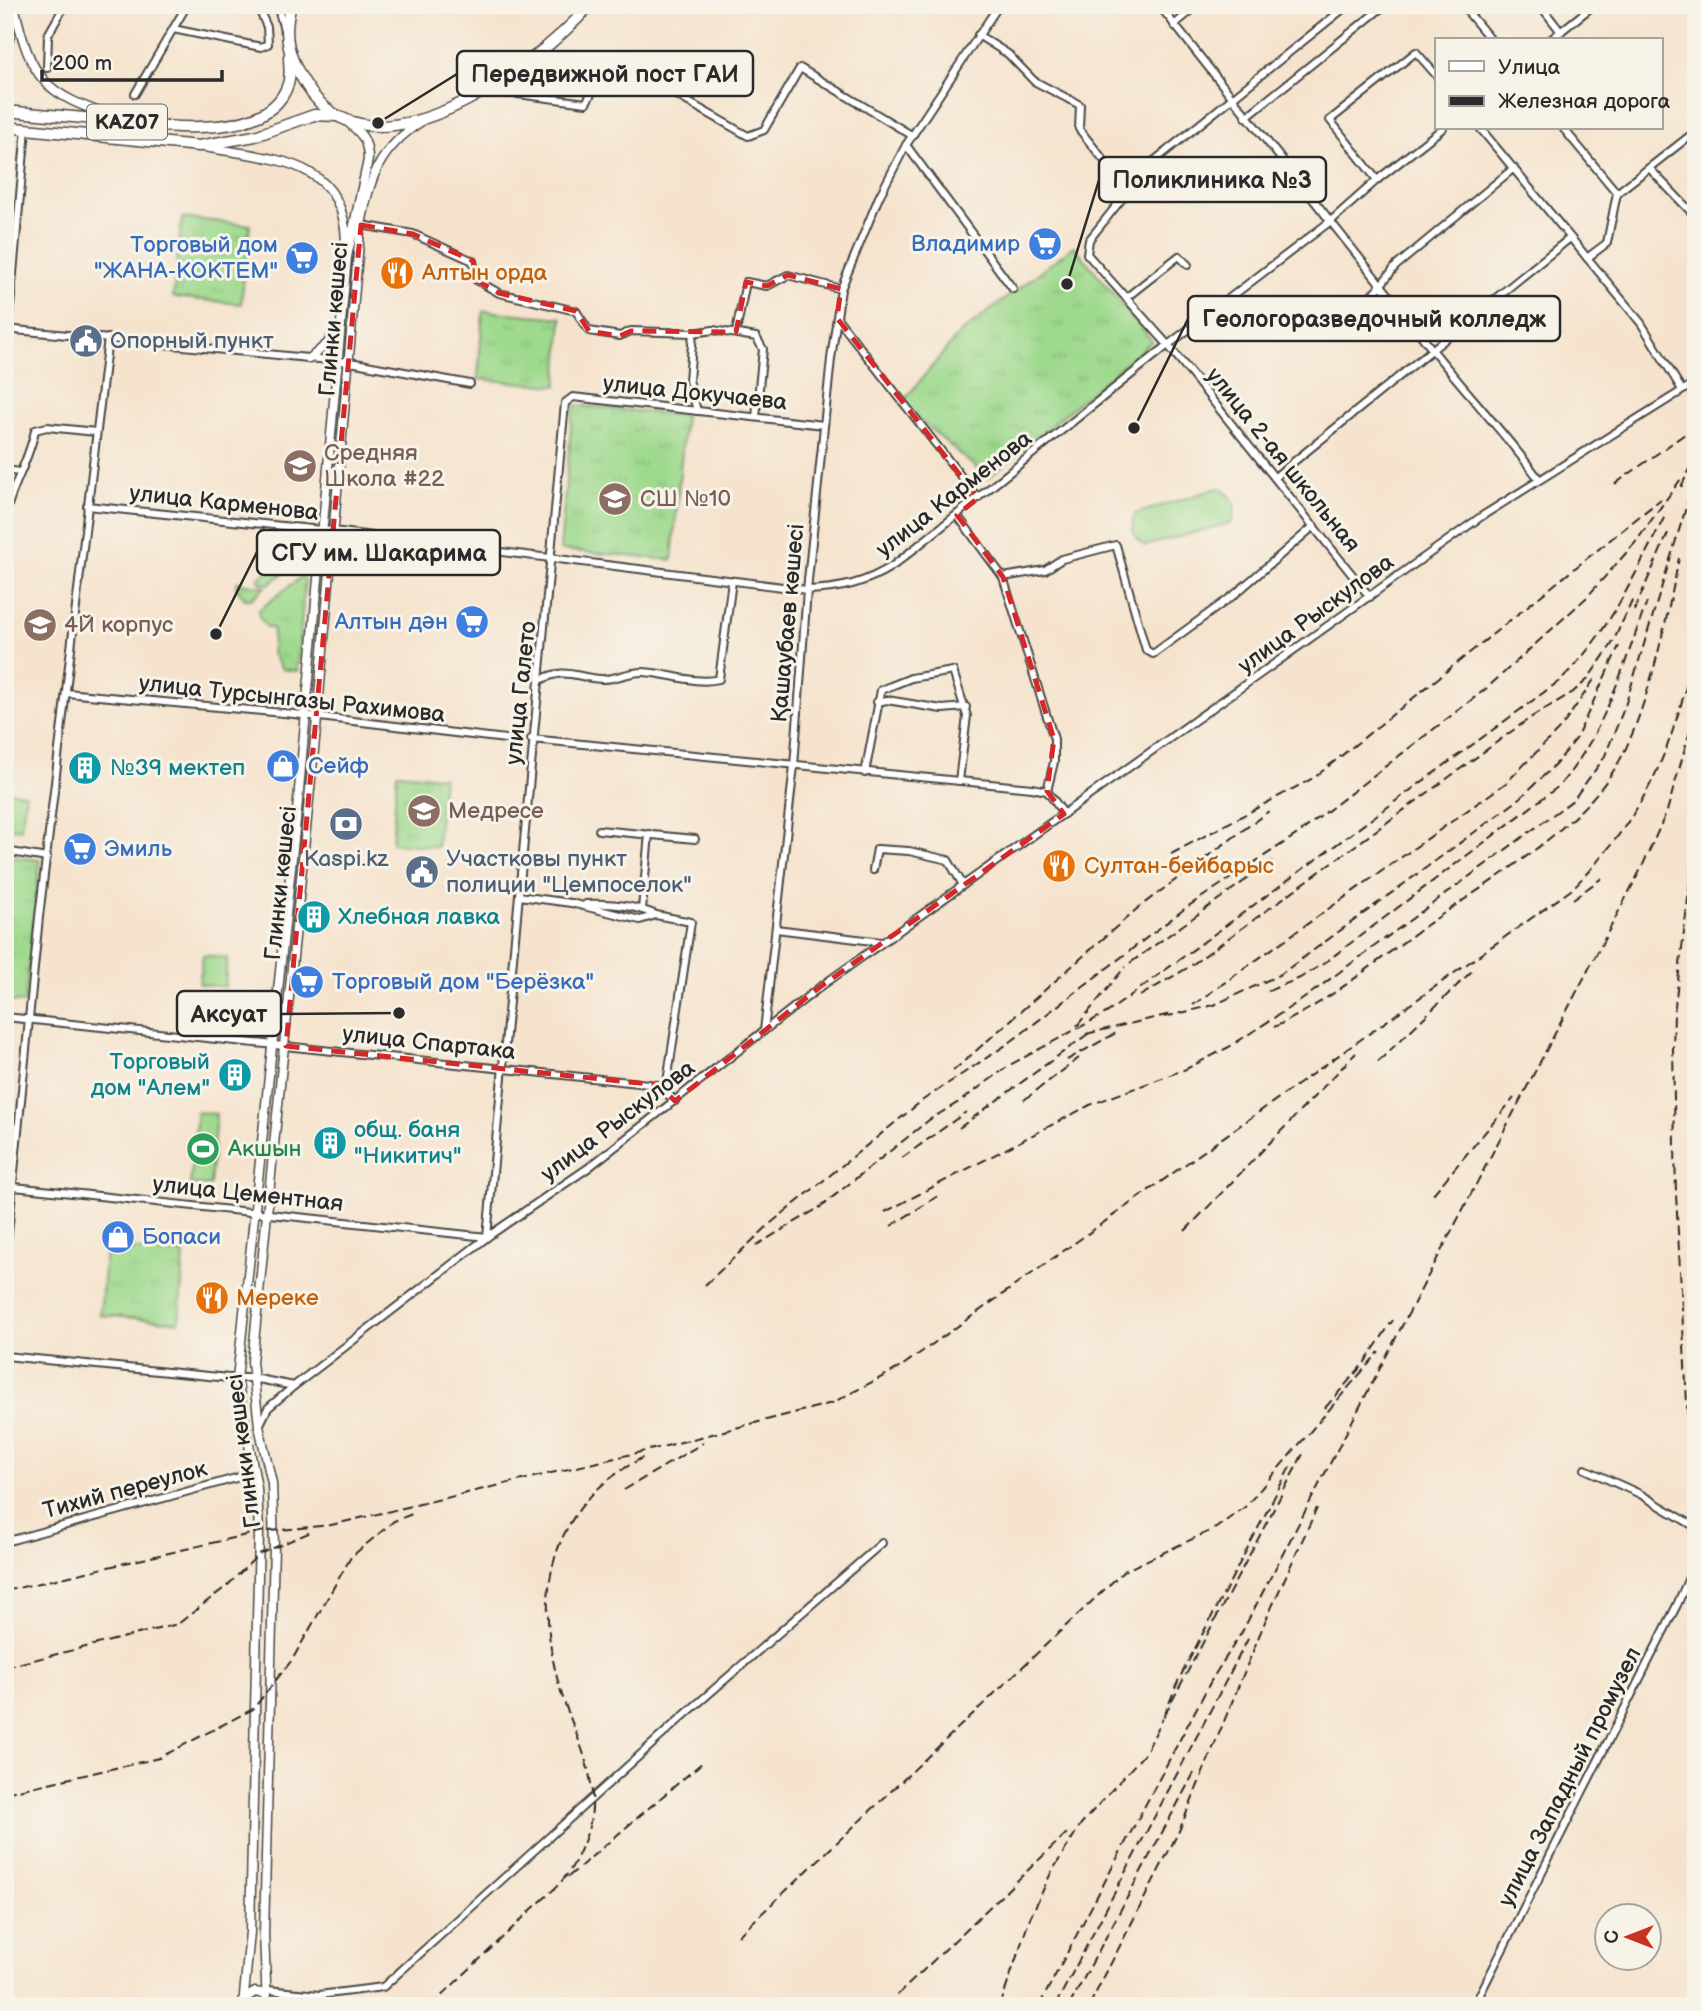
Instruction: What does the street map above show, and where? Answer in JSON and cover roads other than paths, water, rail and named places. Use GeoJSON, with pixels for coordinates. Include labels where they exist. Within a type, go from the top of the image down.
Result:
{"type":"FeatureCollection","features":[{"type":"Feature","properties":{"kind":"highway","name":"KAZ07"},"geometry":{"type":"LineString","coordinates":[[5,111],[190,128],[249,120],[278,101],[288,83],[289,57],[285,37],[291,5]]}},
{"type":"Feature","properties":{"kind":"highway","name":"KAZ07"},"geometry":{"type":"LineString","coordinates":[[5,127],[199,146],[255,136],[314,115],[340,117],[377,126],[422,121],[487,90],[537,54],[590,5]]}},
{"type":"Feature","properties":{"kind":"highway","name":"KAZ07"},"geometry":{"type":"LineString","coordinates":[[289,57],[318,101],[340,117]]}},
{"type":"Feature","properties":{"kind":"main road"},"geometry":{"type":"LineString","coordinates":[[5,54],[10,35],[6,5]]}},
{"type":"Feature","properties":{"kind":"main road"},"geometry":{"type":"LineString","coordinates":[[14,5],[22,43],[42,81],[54,93],[130,122]]}},
{"type":"Feature","properties":{"kind":"main road","name":"Глинки көшесі"},"geometry":{"type":"LineString","coordinates":[[244,2002],[250,1932],[258,1493],[237,1379],[256,1213],[347,257],[368,160],[368,145],[363,134],[340,117]]}},
{"type":"Feature","properties":{"kind":"main road","name":"Глинки көшесі"},"geometry":{"type":"LineString","coordinates":[[267,2006],[264,1934],[274,1546],[272,1491],[259,1426],[253,1377],[266,1213],[286,1046],[361,225],[375,169],[387,149],[422,121]]}},
{"type":"Feature","properties":{"kind":"main road"},"geometry":{"type":"LineString","coordinates":[[199,146],[285,160],[305,168],[326,185],[334,196],[346,232],[347,257]]}},
{"type":"Feature","properties":{"kind":"main road"},"geometry":{"type":"LineString","coordinates":[[309,359],[327,345],[341,324]]}},
{"type":"Feature","properties":{"kind":"main road"},"geometry":{"type":"LineString","coordinates":[[244,2002],[254,1992],[267,1992]]}},
{"type":"Feature","properties":{"kind":"street"},"geometry":{"type":"LineString","coordinates":[[47,68],[48,34],[65,5]]}},
{"type":"Feature","properties":{"kind":"street"},"geometry":{"type":"LineString","coordinates":[[135,94],[187,5]]}},
{"type":"Feature","properties":{"kind":"street"},"geometry":{"type":"LineString","coordinates":[[173,29],[261,47],[268,44],[270,36],[257,5]]}},
{"type":"Feature","properties":{"kind":"street"},"geometry":{"type":"LineString","coordinates":[[277,5],[285,37]]}},
{"type":"Feature","properties":{"kind":"street","name":"Қашаубаев көшесі"},"geometry":{"type":"LineString","coordinates":[[764,1031],[794,766],[807,590],[824,425],[841,289],[906,145],[999,5]]}},
{"type":"Feature","properties":{"kind":"street"},"geometry":{"type":"LineString","coordinates":[[1159,5],[1246,117],[1332,220],[1432,350],[1539,479]]}},
{"type":"Feature","properties":{"kind":"street"},"geometry":{"type":"LineString","coordinates":[[1174,25],[1198,5]]}},
{"type":"Feature","properties":{"kind":"street"},"geometry":{"type":"LineString","coordinates":[[978,35],[1008,54],[1034,81],[1080,105],[1079,129],[1127,189],[1149,164],[1348,5]]}},
{"type":"Feature","properties":{"kind":"street"},"geometry":{"type":"LineString","coordinates":[[1246,117],[1385,5]]}},
{"type":"Feature","properties":{"kind":"street"},"geometry":{"type":"LineString","coordinates":[[1462,5],[1489,38]]}},
{"type":"Feature","properties":{"kind":"street"},"geometry":{"type":"LineString","coordinates":[[1540,5],[1561,32]]}},
{"type":"Feature","properties":{"kind":"street"},"geometry":{"type":"LineString","coordinates":[[1553,38],[1594,5]]}},
{"type":"Feature","properties":{"kind":"street"},"geometry":{"type":"LineString","coordinates":[[1377,180],[1330,120],[1416,52],[1435,74]]}},
{"type":"Feature","properties":{"kind":"street"},"geometry":{"type":"LineString","coordinates":[[536,97],[527,91],[523,80],[537,54]]}},
{"type":"Feature","properties":{"kind":"street"},"geometry":{"type":"LineString","coordinates":[[487,90],[586,103],[611,58],[748,136],[764,130],[800,68],[913,135]]}},
{"type":"Feature","properties":{"kind":"street"},"geometry":{"type":"LineString","coordinates":[[26,129],[7,329],[350,362],[471,384]]}},
{"type":"Feature","properties":{"kind":"street","name":"улица Карменова"},"geometry":{"type":"LineString","coordinates":[[87,506],[334,532],[807,590],[836,589],[872,580],[1168,345],[1332,220],[1440,130]]}},
{"type":"Feature","properties":{"kind":"street"},"geometry":{"type":"LineString","coordinates":[[1482,130],[1641,323],[1682,390]]}},
{"type":"Feature","properties":{"kind":"street"},"geometry":{"type":"LineString","coordinates":[[1565,130],[1617,193]]}},
{"type":"Feature","properties":{"kind":"street"},"geometry":{"type":"LineString","coordinates":[[1587,258],[1607,243],[1617,193],[1696,131]]}},
{"type":"Feature","properties":{"kind":"street"},"geometry":{"type":"LineString","coordinates":[[906,145],[1013,289]]}},
{"type":"Feature","properties":{"kind":"street"},"geometry":{"type":"LineString","coordinates":[[1329,329],[1376,291],[1396,266],[1514,168]]}},
{"type":"Feature","properties":{"kind":"street"},"geometry":{"type":"LineString","coordinates":[[1649,168],[1696,217]]}},
{"type":"Feature","properties":{"kind":"street","name":"улица 2-ая школьная"},"geometry":{"type":"LineString","coordinates":[[1127,189],[1089,240],[1087,254],[1168,345],[1370,597]]}},
{"type":"Feature","properties":{"kind":"street"},"geometry":{"type":"LineString","coordinates":[[361,225],[413,234],[473,261],[476,281],[506,296],[576,311],[589,331],[620,336],[631,331],[736,332],[756,337],[763,349],[756,417]]}},
{"type":"Feature","properties":{"kind":"street"},"geometry":{"type":"LineString","coordinates":[[1275,477],[1570,238]]}},
{"type":"Feature","properties":{"kind":"street"},"geometry":{"type":"LineString","coordinates":[[1127,297],[1180,256],[1188,265]]}},
{"type":"Feature","properties":{"kind":"street"},"geometry":{"type":"LineString","coordinates":[[736,332],[746,282],[767,286],[788,275],[841,289]]}},
{"type":"Feature","properties":{"kind":"street"},"geometry":{"type":"LineString","coordinates":[[837,318],[978,498]]}},
{"type":"Feature","properties":{"kind":"street"},"geometry":{"type":"LineString","coordinates":[[693,333],[689,380],[697,411]]}},
{"type":"Feature","properties":{"kind":"street"},"geometry":{"type":"LineString","coordinates":[[5,1264],[9,1186],[108,338]]}},
{"type":"Feature","properties":{"kind":"street","name":"улица Рыскулова"},"geometry":{"type":"LineString","coordinates":[[259,1426],[268,1408],[294,1385],[487,1237],[588,1168],[882,942],[1482,516],[1696,382]]}},
{"type":"Feature","properties":{"kind":"street","name":"улица Докучаева"},"geometry":{"type":"LineString","coordinates":[[565,404],[573,397],[824,425]]}},
{"type":"Feature","properties":{"kind":"street","name":"улица Галето"},"geometry":{"type":"LineString","coordinates":[[487,1237],[531,739],[552,558],[565,404]]}},
{"type":"Feature","properties":{"kind":"street"},"geometry":{"type":"LineString","coordinates":[[5,517],[12,487],[31,454],[35,430],[47,427],[96,432]]}},
{"type":"Feature","properties":{"kind":"street"},"geometry":{"type":"LineString","coordinates":[[5,470],[20,472]]}},
{"type":"Feature","properties":{"kind":"street"},"geometry":{"type":"LineString","coordinates":[[957,514],[1003,578],[1054,739],[1054,762],[1043,790]]}},
{"type":"Feature","properties":{"kind":"street"},"geometry":{"type":"LineString","coordinates":[[1003,578],[1045,570],[1062,559],[1116,545],[1146,650],[1153,654],[1234,595],[1314,526]]}},
{"type":"Feature","properties":{"kind":"street"},"geometry":{"type":"LineString","coordinates":[[539,681],[553,673],[579,673],[603,679],[622,673],[643,672],[719,679],[732,581]]}},
{"type":"Feature","properties":{"kind":"street"},"geometry":{"type":"LineString","coordinates":[[865,773],[877,702],[885,687],[911,678],[953,671],[966,707],[959,781]]}},
{"type":"Feature","properties":{"kind":"street","name":"улица Турсынгазы Рахимова"},"geometry":{"type":"LineString","coordinates":[[66,693],[304,715],[514,740]]}},
{"type":"Feature","properties":{"kind":"street"},"geometry":{"type":"LineString","coordinates":[[877,702],[904,701],[942,709],[966,707]]}},
{"type":"Feature","properties":{"kind":"street"},"geometry":{"type":"LineString","coordinates":[[531,739],[1043,790],[1064,814]]}},
{"type":"Feature","properties":{"kind":"street"},"geometry":{"type":"LineString","coordinates":[[599,830],[695,838]]}},
{"type":"Feature","properties":{"kind":"street"},"geometry":{"type":"LineString","coordinates":[[642,909],[649,834]]}},
{"type":"Feature","properties":{"kind":"street"},"geometry":{"type":"LineString","coordinates":[[873,870],[877,849],[909,851],[948,860],[963,885]]}},
{"type":"Feature","properties":{"kind":"street"},"geometry":{"type":"LineString","coordinates":[[5,851],[47,858]]}},
{"type":"Feature","properties":{"kind":"street"},"geometry":{"type":"LineString","coordinates":[[519,896],[580,905],[640,919],[656,915]]}},
{"type":"Feature","properties":{"kind":"street"},"geometry":{"type":"LineString","coordinates":[[580,905],[613,904],[691,922],[666,1089],[675,1101]]}},
{"type":"Feature","properties":{"kind":"street"},"geometry":{"type":"LineString","coordinates":[[775,929],[882,942]]}},
{"type":"Feature","properties":{"kind":"street","name":"улица Спартака"},"geometry":{"type":"LineString","coordinates":[[5,1017],[658,1085],[666,1089]]}},
{"type":"Feature","properties":{"kind":"street","name":"улица Цементная"},"geometry":{"type":"LineString","coordinates":[[9,1186],[487,1237]]}},
{"type":"Feature","properties":{"kind":"street"},"geometry":{"type":"LineString","coordinates":[[5,1356],[237,1379],[253,1377],[294,1385]]}},
{"type":"Feature","properties":{"kind":"street"},"geometry":{"type":"LineString","coordinates":[[1585,1469],[1640,1493],[1694,1526],[1696,1540]]}},
{"type":"Feature","properties":{"kind":"street","name":"Тихий переулок"},"geometry":{"type":"LineString","coordinates":[[5,1542],[254,1473]]}},
{"type":"Feature","properties":{"kind":"street"},"geometry":{"type":"LineString","coordinates":[[258,1493],[272,1491]]}},
{"type":"Feature","properties":{"kind":"street"},"geometry":{"type":"LineString","coordinates":[[267,1992],[319,1995],[383,1987],[681,1718],[882,1542]]}},
{"type":"Feature","properties":{"kind":"street","name":"улица Западный промузел"},"geometry":{"type":"LineString","coordinates":[[1474,2006],[1671,1617],[1696,1562]]}},
{"type":"Feature","properties":{"kind":"street"},"geometry":{"type":"LineString","coordinates":[[252,1780],[268,1778]]}},
{"type":"Feature","properties":{"kind":"railway"},"geometry":{"type":"LineString","coordinates":[[1615,484],[1696,426]]}},
{"type":"Feature","properties":{"kind":"railway"},"geometry":{"type":"LineString","coordinates":[[1681,487],[1696,456]]}},
{"type":"Feature","properties":{"kind":"railway"},"geometry":{"type":"LineString","coordinates":[[885,1212],[1090,1105],[1186,1069],[1229,1047],[1303,999],[1573,800],[1604,758],[1625,706],[1696,475]]}},
{"type":"Feature","properties":{"kind":"railway"},"geometry":{"type":"LineString","coordinates":[[705,1285],[771,1223],[923,1100],[1009,1043],[1187,907],[1299,833],[1487,688],[1586,598],[1635,543],[1683,476]]}},
{"type":"Feature","properties":{"kind":"railway"},"geometry":{"type":"LineString","coordinates":[[1171,854],[1315,777],[1661,499]]}},
{"type":"Feature","properties":{"kind":"railway"},"geometry":{"type":"LineString","coordinates":[[819,1208],[929,1120],[1010,1065],[1108,1012],[1558,682],[1576,664],[1606,624],[1666,514]]}},
{"type":"Feature","properties":{"kind":"railway"},"geometry":{"type":"LineString","coordinates":[[1634,611],[1669,531]]}},
{"type":"Feature","properties":{"kind":"railway"},"geometry":{"type":"LineString","coordinates":[[1274,1027],[1332,994],[1502,874],[1555,833],[1600,789],[1628,745],[1637,720],[1662,636],[1679,558]]}},
{"type":"Feature","properties":{"kind":"railway"},"geometry":{"type":"LineString","coordinates":[[1140,996],[1189,967],[1530,718],[1573,692],[1587,680],[1612,644],[1633,599]]}},
{"type":"Feature","properties":{"kind":"railway"},"geometry":{"type":"LineString","coordinates":[[1268,991],[1300,978],[1323,964],[1559,786],[1575,766],[1601,721],[1647,602]]}},
{"type":"Feature","properties":{"kind":"railway"},"geometry":{"type":"LineString","coordinates":[[1164,1017],[1214,1005],[1281,974],[1517,801],[1555,765],[1576,739],[1619,646]]}},
{"type":"Feature","properties":{"kind":"railway"},"geometry":{"type":"LineString","coordinates":[[5,1591],[259,1532],[331,1525],[666,1446],[832,1403],[899,1368],[1571,890],[1620,834],[1653,780],[1676,721],[1696,649]]}},
{"type":"Feature","properties":{"kind":"railway"},"geometry":{"type":"LineString","coordinates":[[1193,1005],[1506,783],[1563,725],[1595,678]]}},
{"type":"Feature","properties":{"kind":"railway"},"geometry":{"type":"LineString","coordinates":[[1039,2006],[1212,1679],[1242,1632],[1642,867],[1667,811],[1696,710]]}},
{"type":"Feature","properties":{"kind":"railway"},"geometry":{"type":"LineString","coordinates":[[953,1071],[1139,907],[1269,811]]}},
{"type":"Feature","properties":{"kind":"railway"},"geometry":{"type":"LineString","coordinates":[[1690,1460],[1676,1194],[1673,1050],[1674,1014],[1696,833]]}},
{"type":"Feature","properties":{"kind":"railway"},"geometry":{"type":"LineString","coordinates":[[1130,963],[1275,859]]}},
{"type":"Feature","properties":{"kind":"railway"},"geometry":{"type":"LineString","coordinates":[[1573,899],[1602,878]]}},
{"type":"Feature","properties":{"kind":"railway"},"geometry":{"type":"LineString","coordinates":[[1077,1026],[1125,967]]}},
{"type":"Feature","properties":{"kind":"railway"},"geometry":{"type":"LineString","coordinates":[[1378,1062],[1472,971]]}},
{"type":"Feature","properties":{"kind":"railway"},"geometry":{"type":"LineString","coordinates":[[1086,1034],[1171,1014]]}},
{"type":"Feature","properties":{"kind":"railway"},"geometry":{"type":"LineString","coordinates":[[959,1128],[1092,1031]]}},
{"type":"Feature","properties":{"kind":"railway"},"geometry":{"type":"LineString","coordinates":[[1067,1060],[1116,1033]]}},
{"type":"Feature","properties":{"kind":"railway"},"geometry":{"type":"LineString","coordinates":[[1185,1231],[1356,1053]]}},
{"type":"Feature","properties":{"kind":"railway"},"geometry":{"type":"LineString","coordinates":[[1024,1100],[1079,1058]]}},
{"type":"Feature","properties":{"kind":"railway"},"geometry":{"type":"LineString","coordinates":[[1433,1194],[1514,1098]]}},
{"type":"Feature","properties":{"kind":"railway"},"geometry":{"type":"LineString","coordinates":[[902,1158],[966,1112]]}},
{"type":"Feature","properties":{"kind":"railway"},"geometry":{"type":"LineString","coordinates":[[891,1226],[938,1196]]}},
{"type":"Feature","properties":{"kind":"railway"},"geometry":{"type":"LineString","coordinates":[[755,1246],[827,1203]]}},
{"type":"Feature","properties":{"kind":"railway"},"geometry":{"type":"LineString","coordinates":[[1325,1408],[1365,1362],[1393,1320]]}},
{"type":"Feature","properties":{"kind":"railway"},"geometry":{"type":"LineString","coordinates":[[738,1936],[1124,1571],[1216,1528],[1245,1507],[1379,1352]]}},
{"type":"Feature","properties":{"kind":"railway"},"geometry":{"type":"LineString","coordinates":[[624,1490],[703,1443]]}},
{"type":"Feature","properties":{"kind":"railway"},"geometry":{"type":"LineString","coordinates":[[1290,1467],[1179,1679],[1163,1718],[1303,1454]]}},
{"type":"Feature","properties":{"kind":"railway"},"geometry":{"type":"LineString","coordinates":[[431,2006],[559,1884],[574,1863],[584,1841],[592,1812],[590,1777],[561,1692],[552,1656],[548,1621],[549,1588],[555,1557],[567,1528],[586,1501],[611,1477],[644,1457]]}},
{"type":"Feature","properties":{"kind":"railway"},"geometry":{"type":"LineString","coordinates":[[1089,2006],[1179,1831],[1264,1624],[1317,1508]]}},
{"type":"Feature","properties":{"kind":"railway"},"geometry":{"type":"LineString","coordinates":[[5,1793],[159,1758],[253,1709],[292,1660],[351,1557],[394,1521],[412,1514]]}},
{"type":"Feature","properties":{"kind":"railway"},"geometry":{"type":"LineString","coordinates":[[5,1667],[178,1624],[228,1585],[259,1554],[311,1532]]}},
{"type":"Feature","properties":{"kind":"railway"},"geometry":{"type":"LineString","coordinates":[[1055,2006],[1249,1637]]}},
{"type":"Feature","properties":{"kind":"railway"},"geometry":{"type":"LineString","coordinates":[[1000,2006],[1030,1918],[1051,1873],[1081,1824],[1146,1752],[1163,1718]]}},
{"type":"Feature","properties":{"kind":"railway"},"geometry":{"type":"LineString","coordinates":[[568,1877],[704,1761]]}},
{"type":"Feature","properties":{"kind":"railway"},"geometry":{"type":"LineString","coordinates":[[1069,2006],[1194,1773]]}},
{"type":"Feature","properties":{"kind":"railway"},"geometry":{"type":"LineString","coordinates":[[886,2006],[1068,1832]]}},
{"type":"Feature","properties":{"kind":"place","name":"Передвижной пост ГАИ"},"geometry":{"type":"Point","coordinates":[378,123]}},
{"type":"Feature","properties":{"kind":"place","name":"Владимир"},"geometry":{"type":"Point","coordinates":[1045,244]}},
{"type":"Feature","properties":{"kind":"place","name":"Торговый дом \"ЖАНА-КОКТЕМ\""},"geometry":{"type":"Point","coordinates":[302,258]}},
{"type":"Feature","properties":{"kind":"place","name":"Алтын орда"},"geometry":{"type":"Point","coordinates":[397,273]}},
{"type":"Feature","properties":{"kind":"place","name":"Поликлиника №3"},"geometry":{"type":"Point","coordinates":[1067,284]}},
{"type":"Feature","properties":{"kind":"place","name":"Опорный пункт"},"geometry":{"type":"Point","coordinates":[86,341]}},
{"type":"Feature","properties":{"kind":"place","name":"Геологоразведочный колледж"},"geometry":{"type":"Point","coordinates":[1134,428]}},
{"type":"Feature","properties":{"kind":"place","name":"Средняя Школа #22"},"geometry":{"type":"Point","coordinates":[300,466]}},
{"type":"Feature","properties":{"kind":"place","name":"СШ №10"},"geometry":{"type":"Point","coordinates":[615,499]}},
{"type":"Feature","properties":{"kind":"place","name":"Алтын дән"},"geometry":{"type":"Point","coordinates":[472,622]}},
{"type":"Feature","properties":{"kind":"place","name":"4Й корпус"},"geometry":{"type":"Point","coordinates":[40,625]}},
{"type":"Feature","properties":{"kind":"place","name":"СГУ им. Шакарима"},"geometry":{"type":"Point","coordinates":[216,634]}},
{"type":"Feature","properties":{"kind":"place","name":"Сейф"},"geometry":{"type":"Point","coordinates":[283,766]}},
{"type":"Feature","properties":{"kind":"place","name":"№39 мектеп"},"geometry":{"type":"Point","coordinates":[85,768]}},
{"type":"Feature","properties":{"kind":"place","name":"Медресе"},"geometry":{"type":"Point","coordinates":[424,811]}},
{"type":"Feature","properties":{"kind":"place","name":"Kaspi.kz"},"geometry":{"type":"Point","coordinates":[346,824]}},
{"type":"Feature","properties":{"kind":"place","name":"Эмиль"},"geometry":{"type":"Point","coordinates":[80,849]}},
{"type":"Feature","properties":{"kind":"place","name":"Султан-бейбарыс"},"geometry":{"type":"Point","coordinates":[1059,866]}},
{"type":"Feature","properties":{"kind":"place","name":"Участковы пункт полиции \"Цемпоселок\""},"geometry":{"type":"Point","coordinates":[422,872]}},
{"type":"Feature","properties":{"kind":"place","name":"Хлебная лавка"},"geometry":{"type":"Point","coordinates":[314,917]}},
{"type":"Feature","properties":{"kind":"place","name":"Торговый дом \"Берёзка\""},"geometry":{"type":"Point","coordinates":[307,982]}},
{"type":"Feature","properties":{"kind":"place","name":"Аксуат"},"geometry":{"type":"Point","coordinates":[399,1013]}},
{"type":"Feature","properties":{"kind":"place","name":"Торговый дом \"Алем\""},"geometry":{"type":"Point","coordinates":[235,1075]}},
{"type":"Feature","properties":{"kind":"place","name":"общ. баня \"Никитич\""},"geometry":{"type":"Point","coordinates":[330,1143]}},
{"type":"Feature","properties":{"kind":"place","name":"Акшын"},"geometry":{"type":"Point","coordinates":[203,1149]}},
{"type":"Feature","properties":{"kind":"place","name":"Бопаси"},"geometry":{"type":"Point","coordinates":[118,1237]}},
{"type":"Feature","properties":{"kind":"place","name":"Мереке"},"geometry":{"type":"Point","coordinates":[212,1298]}}]}
